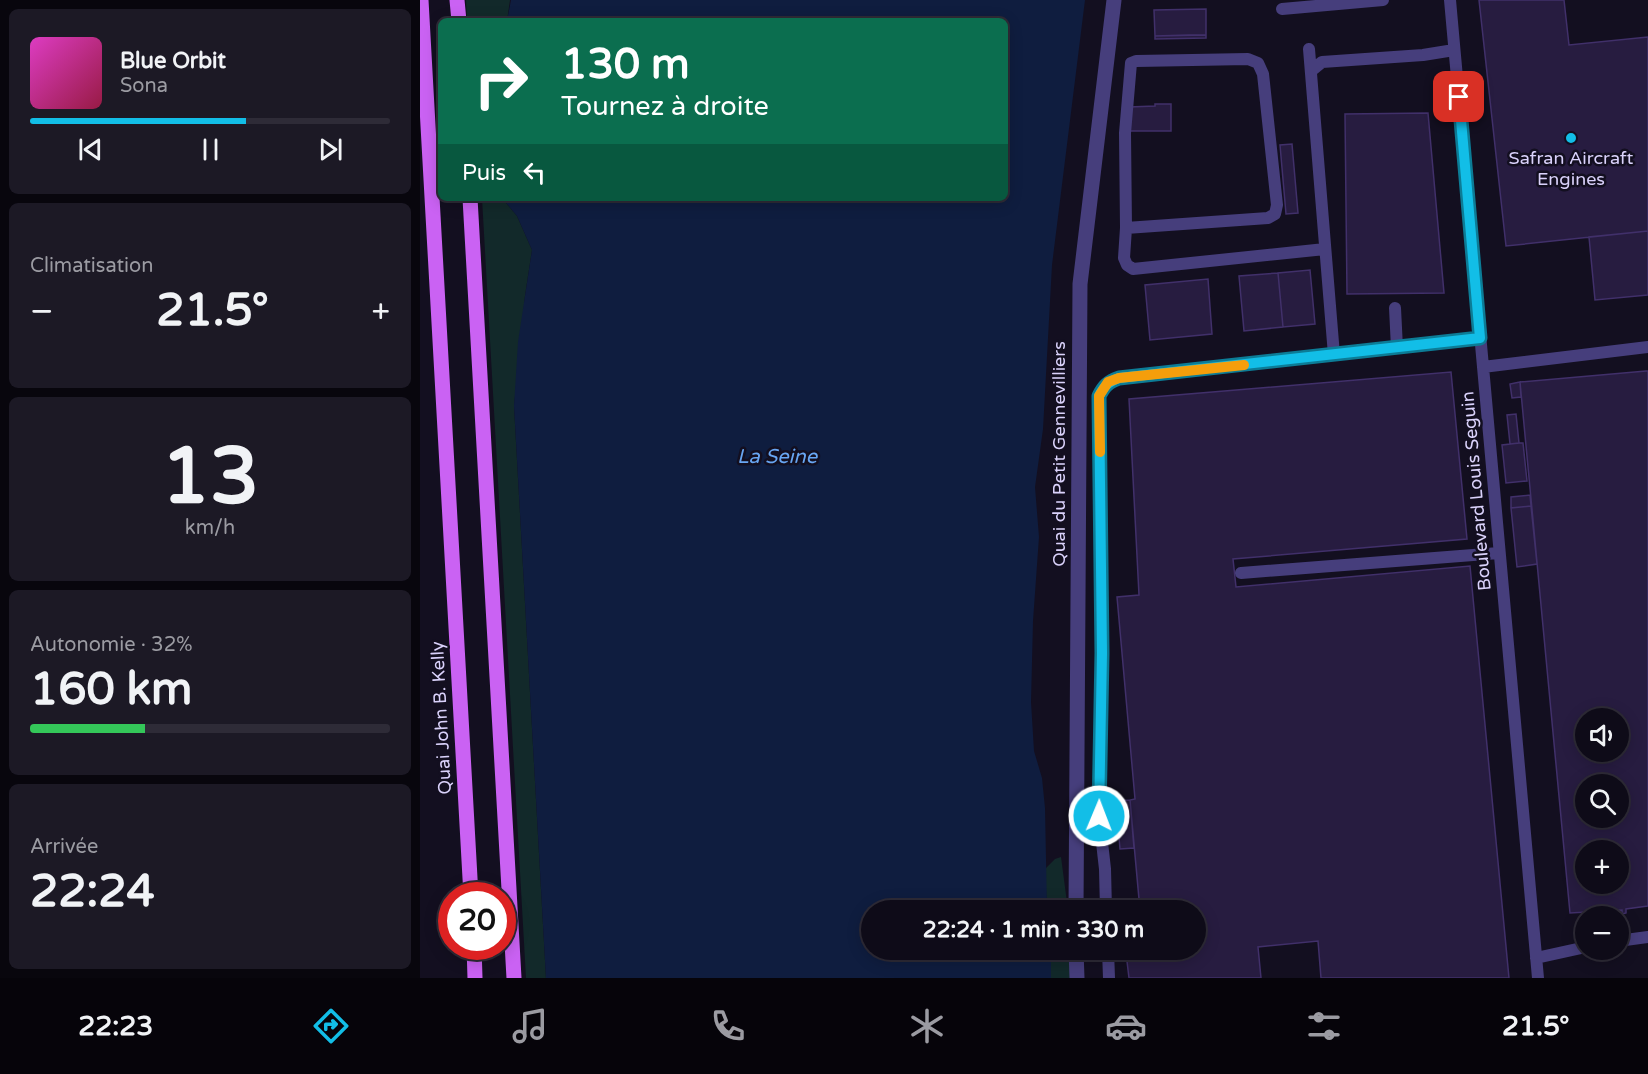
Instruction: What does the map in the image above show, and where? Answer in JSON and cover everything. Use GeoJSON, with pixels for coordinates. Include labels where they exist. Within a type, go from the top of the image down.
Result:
{"type":"FeatureCollection","features":[{"type":"Feature","properties":{"kind":"main road","name":"Quai John B. Kelly"},"geometry":{"type":"LineString","coordinates":[[421,0],[470,882]]}},
{"type":"Feature","properties":{"kind":"main road"},"geometry":{"type":"LineString","coordinates":[[457,0],[459,18]]}},
{"type":"Feature","properties":{"kind":"main road"},"geometry":{"type":"LineString","coordinates":[[470,201],[514,978]]}},
{"type":"Feature","properties":{"kind":"main road"},"geometry":{"type":"LineString","coordinates":[[474,960],[475,978]]}},
{"type":"Feature","properties":{"kind":"street","name":"Quai du Petit Gennevilliers"},"geometry":{"type":"LineString","coordinates":[[1077,900],[1080,284],[1114,0]]}},
{"type":"Feature","properties":{"kind":"street"},"geometry":{"type":"LineString","coordinates":[[1076,960],[1077,978]]}},
{"type":"Feature","properties":{"kind":"lane"},"geometry":{"type":"LineString","coordinates":[[1282,9],[1383,0]]}},
{"type":"Feature","properties":{"kind":"lane","name":"Boulevard Louis Seguin"},"geometry":{"type":"LineString","coordinates":[[1450,0],[1538,978]]}},
{"type":"Feature","properties":{"kind":"lane"},"geometry":{"type":"LineString","coordinates":[[1309,49],[1334,355]]}},
{"type":"Feature","properties":{"kind":"lane"},"geometry":{"type":"LineString","coordinates":[[1311,71],[1322,62],[1423,55],[1454,50]]}},
{"type":"Feature","properties":{"kind":"lane"},"geometry":{"type":"LineString","coordinates":[[1126,228],[1268,218],[1275,214],[1278,205],[1263,74],[1258,63],[1248,59],[1136,61],[1131,63],[1125,133],[1124,258],[1132,269],[1325,249]]}},
{"type":"Feature","properties":{"kind":"lane"},"geometry":{"type":"LineString","coordinates":[[1395,308],[1397,348]]}},
{"type":"Feature","properties":{"kind":"lane"},"geometry":{"type":"LineString","coordinates":[[1106,900],[1099,816],[1102,653],[1099,396],[1108,382],[1119,378],[1480,338]]}},
{"type":"Feature","properties":{"kind":"lane"},"geometry":{"type":"LineString","coordinates":[[1483,367],[1648,347]]}},
{"type":"Feature","properties":{"kind":"lane"},"geometry":{"type":"LineString","coordinates":[[1241,573],[1499,553]]}},
{"type":"Feature","properties":{"kind":"lane"},"geometry":{"type":"LineString","coordinates":[[1629,940],[1648,937]]}},
{"type":"Feature","properties":{"kind":"lane"},"geometry":{"type":"LineString","coordinates":[[1536,958],[1575,949]]}},
{"type":"Feature","properties":{"kind":"lane"},"geometry":{"type":"LineString","coordinates":[[1108,960],[1109,978]]}},
{"type":"Feature","properties":{"kind":"green space"},"geometry":{"type":"Polygon","coordinates":[[[466,0],[510,0],[507,18],[467,18],[466,0]]]}},
{"type":"Feature","properties":{"kind":"green space"},"geometry":{"type":"Polygon","coordinates":[[[482,201],[504,201],[517,216],[532,250],[514,406],[546,978],[526,978],[482,201]]]}},
{"type":"Feature","properties":{"kind":"green space"},"geometry":{"type":"Polygon","coordinates":[[[1061,857],[1067,900],[1047,900],[1045,869],[1055,859],[1061,857]]]}},
{"type":"Feature","properties":{"kind":"green space"},"geometry":{"type":"Polygon","coordinates":[[[1051,960],[1070,960],[1071,978],[1051,978],[1051,960]]]}},
{"type":"Feature","properties":{"kind":"water","name":"La Seine"},"geometry":{"type":"Polygon","coordinates":[[[511,0],[1085,0],[1052,265],[1043,429],[1035,487],[1039,537],[1033,621],[1031,702],[1034,751],[1042,778],[1045,808],[1047,900],[861,900],[861,960],[1051,960],[1051,978],[546,978],[514,406],[518,342],[532,250],[517,216],[504,201],[1008,201],[1008,18],[508,18],[511,0]]]}},
{"type":"Feature","properties":{"kind":"building","name":"Safran Aircraft Engines"},"geometry":{"type":"Polygon","coordinates":[[[1479,0],[1564,0],[1569,45],[1648,37],[1648,231],[1506,246],[1479,0]]]}},
{"type":"Feature","properties":{"kind":"building"},"geometry":{"type":"Polygon","coordinates":[[[1206,9],[1206,35],[1155,36],[1154,10],[1206,9]]]}},
{"type":"Feature","properties":{"kind":"building"},"geometry":{"type":"Polygon","coordinates":[[[1206,35],[1206,38],[1155,39],[1155,36],[1206,35]]]}},
{"type":"Feature","properties":{"kind":"building"},"geometry":{"type":"Polygon","coordinates":[[[1155,104],[1171,104],[1171,131],[1129,131],[1129,107],[1155,106],[1155,104]]]}},
{"type":"Feature","properties":{"kind":"building"},"geometry":{"type":"Polygon","coordinates":[[[1428,113],[1444,293],[1347,294],[1345,114],[1428,113]]]}},
{"type":"Feature","properties":{"kind":"building"},"geometry":{"type":"Polygon","coordinates":[[[1292,144],[1298,213],[1286,214],[1280,145],[1292,144]]]}},
{"type":"Feature","properties":{"kind":"building"},"geometry":{"type":"Polygon","coordinates":[[[1648,231],[1648,295],[1595,300],[1589,237],[1648,231]]]}},
{"type":"Feature","properties":{"kind":"building"},"geometry":{"type":"Polygon","coordinates":[[[1310,270],[1315,324],[1283,327],[1278,273],[1310,270]]]}},
{"type":"Feature","properties":{"kind":"building"},"geometry":{"type":"Polygon","coordinates":[[[1278,273],[1283,327],[1244,331],[1239,276],[1278,273]]]}},
{"type":"Feature","properties":{"kind":"building"},"geometry":{"type":"Polygon","coordinates":[[[1208,279],[1212,334],[1150,340],[1145,285],[1208,279]]]}},
{"type":"Feature","properties":{"kind":"building"},"geometry":{"type":"Polygon","coordinates":[[[1648,371],[1648,906],[1629,909],[1629,906],[1575,906],[1575,913],[1570,913],[1520,382],[1648,371]]]}},
{"type":"Feature","properties":{"kind":"building"},"geometry":{"type":"Polygon","coordinates":[[[1451,372],[1467,539],[1233,559],[1236,587],[1470,566],[1509,978],[1321,978],[1318,941],[1258,947],[1261,978],[1129,978],[1127,960],[1206,960],[1206,900],[1139,900],[1130,800],[1135,799],[1117,597],[1139,595],[1129,399],[1451,372]]]}},
{"type":"Feature","properties":{"kind":"building"},"geometry":{"type":"Polygon","coordinates":[[[1520,382],[1521,397],[1512,398],[1510,384],[1520,382]]]}},
{"type":"Feature","properties":{"kind":"building"},"geometry":{"type":"Polygon","coordinates":[[[1516,414],[1519,443],[1510,444],[1507,415],[1516,414]]]}},
{"type":"Feature","properties":{"kind":"building"},"geometry":{"type":"Polygon","coordinates":[[[1523,443],[1527,481],[1506,483],[1502,445],[1523,443]]]}},
{"type":"Feature","properties":{"kind":"building"},"geometry":{"type":"Polygon","coordinates":[[[1530,495],[1531,506],[1511,508],[1511,497],[1530,495]]]}},
{"type":"Feature","properties":{"kind":"building"},"geometry":{"type":"Polygon","coordinates":[[[1531,506],[1537,564],[1517,567],[1511,508],[1531,506]]]}},
{"type":"Feature","properties":{"kind":"building"},"geometry":{"type":"Polygon","coordinates":[[[1130,800],[1134,848],[1120,849],[1116,801],[1130,800]]]}},
{"type":"Feature","properties":{"kind":"slow traffic"},"geometry":{"type":"LineString","coordinates":[[1100,452],[1099,396],[1102,388],[1108,382],[1119,378],[1244,365]]}},
{"type":"Feature","properties":{"kind":"place","name":"Safran Aircraft Engines"},"geometry":{"type":"Point","coordinates":[1571,138]}},
{"type":"Feature","properties":{"kind":"route"},"geometry":{"type":"LineString","coordinates":[[1099,816],[1102,653],[1099,396],[1102,388],[1108,382],[1119,378],[1480,338],[1459,97]]}}]}
